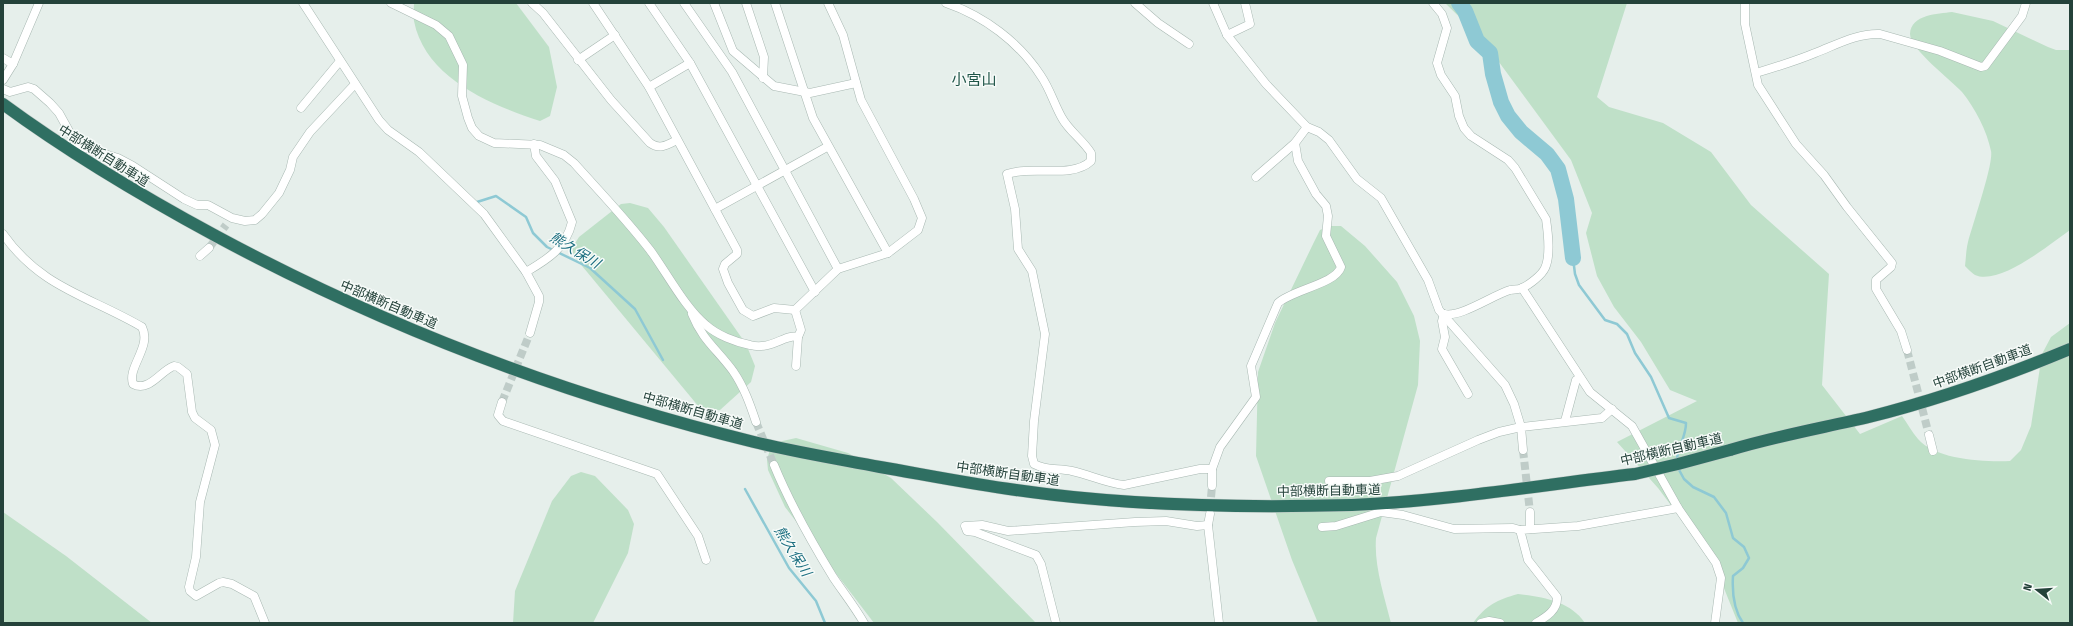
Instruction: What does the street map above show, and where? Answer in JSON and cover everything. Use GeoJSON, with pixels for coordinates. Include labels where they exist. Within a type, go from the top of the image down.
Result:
{"type":"FeatureCollection","features":[{"type":"Feature","properties":{"kind":"highway","name":"中部横断自動車道"},"geometry":{"type":"LineString","coordinates":[[3,104],[50,139],[134,191],[258,258],[324,291],[409,328],[550,381],[675,421],[756,442],[936,477],[1018,491],[1104,500],[1218,505],[1352,505],[1486,494],[1635,474],[1678,464],[1769,438],[1904,408],[1976,384],[2070,349]]}},
{"type":"Feature","properties":{"kind":"street"},"geometry":{"type":"LineString","coordinates":[[3,80],[13,64],[39,3]]}},
{"type":"Feature","properties":{"kind":"street"},"geometry":{"type":"LineString","coordinates":[[303,3],[355,84],[388,130],[419,152],[484,214],[526,272],[538,296],[539,302],[530,333]]}},
{"type":"Feature","properties":{"kind":"street"},"geometry":{"type":"LineString","coordinates":[[391,3],[436,25],[448,36],[463,65],[462,96],[472,128],[479,136],[494,142],[534,144],[564,155],[574,163],[631,226],[691,309],[706,325],[715,332],[750,346],[764,347],[793,336],[798,337]]}},
{"type":"Feature","properties":{"kind":"street"},"geometry":{"type":"LineString","coordinates":[[532,3],[543,13],[578,60],[611,100],[650,143],[655,147],[661,147],[677,140]]}},
{"type":"Feature","properties":{"kind":"street"},"geometry":{"type":"LineString","coordinates":[[593,3],[649,87],[737,250],[737,254],[725,264],[723,269],[728,283],[742,310],[753,316],[774,308],[795,310],[838,268],[888,253],[918,230],[921,223],[921,215],[861,100],[843,35],[828,3]]}},
{"type":"Feature","properties":{"kind":"street"},"geometry":{"type":"LineString","coordinates":[[649,3],[690,63],[815,292]]}},
{"type":"Feature","properties":{"kind":"street"},"geometry":{"type":"LineString","coordinates":[[684,3],[732,72],[838,268]]}},
{"type":"Feature","properties":{"kind":"street"},"geometry":{"type":"LineString","coordinates":[[714,3],[733,51],[762,78],[774,86],[804,92],[826,91],[856,83]]}},
{"type":"Feature","properties":{"kind":"street"},"geometry":{"type":"LineString","coordinates":[[746,3],[764,57],[762,78]]}},
{"type":"Feature","properties":{"kind":"street"},"geometry":{"type":"LineString","coordinates":[[775,3],[812,118],[888,253]]}},
{"type":"Feature","properties":{"kind":"street"},"geometry":{"type":"LineString","coordinates":[[946,3],[956,6],[991,25],[1028,58],[1042,77],[1062,118],[1088,147],[1092,157],[1087,164],[1077,169],[1018,171],[1007,174],[1015,209],[1018,249],[1032,271],[1045,334],[1033,435],[1032,456],[1034,464],[1043,468],[1071,471],[1113,484],[1124,485],[1200,469],[1212,469]]}},
{"type":"Feature","properties":{"kind":"street"},"geometry":{"type":"LineString","coordinates":[[1135,3],[1158,23],[1189,44]]}},
{"type":"Feature","properties":{"kind":"street"},"geometry":{"type":"LineString","coordinates":[[1213,3],[1227,35],[1266,84],[1308,127],[1320,132],[1328,140],[1357,179],[1381,198],[1428,280],[1439,310],[1505,386],[1514,404],[1521,427],[1523,450]]}},
{"type":"Feature","properties":{"kind":"street"},"geometry":{"type":"LineString","coordinates":[[1227,35],[1250,24],[1245,3]]}},
{"type":"Feature","properties":{"kind":"street"},"geometry":{"type":"LineString","coordinates":[[1433,3],[1442,14],[1446,28],[1437,64],[1441,75],[1455,96],[1459,116],[1464,128],[1471,136],[1508,160],[1515,168],[1546,219],[1547,253],[1545,270],[1522,288],[1511,289],[1454,314],[1444,314]]}},
{"type":"Feature","properties":{"kind":"street"},"geometry":{"type":"LineString","coordinates":[[1745,3],[1745,24],[1758,84],[1796,144],[1824,175],[1847,207],[1892,262],[1891,267],[1876,280],[1875,285],[1900,331],[1907,350]]}},
{"type":"Feature","properties":{"kind":"street"},"geometry":{"type":"LineString","coordinates":[[1756,73],[1782,66],[1860,35],[1871,33],[1880,34],[1940,51],[1981,66],[1985,66],[2022,16],[2026,3]]}},
{"type":"Feature","properties":{"kind":"street"},"geometry":{"type":"LineString","coordinates":[[578,60],[615,35]]}},
{"type":"Feature","properties":{"kind":"street"},"geometry":{"type":"LineString","coordinates":[[3,58],[13,64]]}},
{"type":"Feature","properties":{"kind":"street"},"geometry":{"type":"LineString","coordinates":[[301,108],[340,61]]}},
{"type":"Feature","properties":{"kind":"street"},"geometry":{"type":"LineString","coordinates":[[649,87],[690,63]]}},
{"type":"Feature","properties":{"kind":"street"},"geometry":{"type":"LineString","coordinates":[[3,89],[10,92],[28,87],[34,89],[59,113],[75,142],[82,147],[118,158],[133,166],[173,193],[197,205],[215,208],[229,222],[255,220],[262,214],[279,193],[290,170],[293,157],[310,132],[355,84]]}},
{"type":"Feature","properties":{"kind":"street"},"geometry":{"type":"LineString","coordinates":[[1256,177],[1295,143],[1308,127]]}},
{"type":"Feature","properties":{"kind":"street"},"geometry":{"type":"LineString","coordinates":[[1212,486],[1212,469],[1220,447],[1256,397],[1251,366],[1278,303],[1286,297],[1336,275],[1341,267],[1326,236],[1328,216],[1326,206],[1316,194],[1298,161],[1295,143]]}},
{"type":"Feature","properties":{"kind":"street"},"geometry":{"type":"LineString","coordinates":[[526,272],[558,250],[565,241],[572,222],[555,181],[536,156],[534,144]]}},
{"type":"Feature","properties":{"kind":"street"},"geometry":{"type":"LineString","coordinates":[[715,209],[757,184],[827,147]]}},
{"type":"Feature","properties":{"kind":"street"},"geometry":{"type":"LineString","coordinates":[[3,234],[15,251],[40,273],[74,295],[142,327],[146,337],[132,375],[133,384],[140,386],[149,384],[174,366],[178,367],[187,374],[192,412],[195,418],[211,430],[215,445],[198,508],[196,556],[189,587],[190,591],[196,596],[219,583],[223,582],[232,584],[254,596],[265,623]]}},
{"type":"Feature","properties":{"kind":"street"},"geometry":{"type":"LineString","coordinates":[[200,256],[209,248]]}},
{"type":"Feature","properties":{"kind":"street"},"geometry":{"type":"LineString","coordinates":[[1522,288],[1590,392],[1632,426],[1678,508],[1710,554],[1719,570],[1721,578],[1715,623]]}},
{"type":"Feature","properties":{"kind":"street"},"geometry":{"type":"LineString","coordinates":[[691,309],[704,338],[733,372],[745,393],[756,422]]}},
{"type":"Feature","properties":{"kind":"street"},"geometry":{"type":"LineString","coordinates":[[795,310],[801,330],[798,337],[796,366]]}},
{"type":"Feature","properties":{"kind":"street"},"geometry":{"type":"LineString","coordinates":[[1444,314],[1442,322],[1445,337],[1442,349],[1468,394]]}},
{"type":"Feature","properties":{"kind":"street"},"geometry":{"type":"LineString","coordinates":[[1565,421],[1576,380],[1580,378]]}},
{"type":"Feature","properties":{"kind":"street"},"geometry":{"type":"LineString","coordinates":[[502,402],[498,415],[503,421],[657,474],[698,536],[706,560]]}},
{"type":"Feature","properties":{"kind":"street"},"geometry":{"type":"LineString","coordinates":[[1329,481],[1370,481],[1398,476],[1499,432],[1521,427],[1565,421],[1602,418],[1612,409]]}},
{"type":"Feature","properties":{"kind":"street"},"geometry":{"type":"LineString","coordinates":[[1929,435],[1933,451]]}},
{"type":"Feature","properties":{"kind":"street"},"geometry":{"type":"LineString","coordinates":[[774,465],[784,488],[807,530],[834,577],[864,623]]}},
{"type":"Feature","properties":{"kind":"street"},"geometry":{"type":"LineString","coordinates":[[1322,527],[1336,526],[1381,512],[1403,515],[1454,529],[1513,528],[1520,530],[1578,526],[1678,508]]}},
{"type":"Feature","properties":{"kind":"street"},"geometry":{"type":"LineString","coordinates":[[1530,512],[1530,529]]}},
{"type":"Feature","properties":{"kind":"street"},"geometry":{"type":"LineString","coordinates":[[1210,514],[1208,525],[1219,623]]}},
{"type":"Feature","properties":{"kind":"street"},"geometry":{"type":"LineString","coordinates":[[1056,623],[1041,564],[1036,555],[975,532],[967,531],[965,526],[982,525],[1008,531],[1166,521],[1197,526],[1208,525]]}},
{"type":"Feature","properties":{"kind":"street"},"geometry":{"type":"LineString","coordinates":[[1520,530],[1528,560],[1557,597],[1556,607],[1536,623]]}},
{"type":"Feature","properties":{"kind":"street"},"geometry":{"type":"LineString","coordinates":[[1481,623],[1489,621],[1500,623]]}},
{"type":"Feature","properties":{"kind":"green space"},"geometry":{"type":"Polygon","coordinates":[[[414,3],[516,3],[549,47],[557,87],[550,116],[540,121],[501,107],[463,86],[446,73],[431,58],[421,41],[414,21],[414,3]]]}},
{"type":"Feature","properties":{"kind":"green space"},"geometry":{"type":"Polygon","coordinates":[[[1445,3],[1627,3],[1597,97],[1609,107],[1663,123],[1711,152],[1751,205],[1829,274],[1822,385],[1860,434],[1902,416],[1918,439],[1926,446],[1936,451],[1974,460],[2010,461],[2021,450],[2031,426],[2042,354],[2051,337],[2070,323],[2070,623],[1738,623],[1713,561],[1658,488],[1617,442],[1697,401],[1670,390],[1641,342],[1614,307],[1597,276],[1586,233],[1592,213],[1571,160],[1482,39],[1445,3]]]}},
{"type":"Feature","properties":{"kind":"green space"},"geometry":{"type":"Polygon","coordinates":[[[1952,12],[1993,21],[2056,50],[2070,50],[2070,230],[2024,262],[1998,275],[1985,277],[1975,275],[1965,266],[1968,242],[1991,158],[1991,151],[1987,136],[1976,112],[1967,98],[1924,56],[1917,48],[1910,34],[1915,22],[1920,19],[1926,16],[1952,12]]]}},
{"type":"Feature","properties":{"kind":"green space"},"geometry":{"type":"Polygon","coordinates":[[[630,203],[648,208],[664,227],[746,344],[755,366],[751,382],[720,410],[708,411],[699,407],[573,255],[572,248],[579,237],[621,204],[630,203]]]}},
{"type":"Feature","properties":{"kind":"green space"},"geometry":{"type":"Polygon","coordinates":[[[1329,226],[1341,226],[1365,246],[1397,282],[1414,316],[1420,341],[1418,385],[1376,538],[1378,570],[1391,623],[1318,623],[1292,560],[1256,456],[1258,372],[1275,323],[1314,242],[1320,230],[1329,226]]]}},
{"type":"Feature","properties":{"kind":"green space"},"geometry":{"type":"Polygon","coordinates":[[[796,438],[848,453],[891,478],[937,522],[1036,623],[874,623],[785,507],[768,470],[767,460],[771,446],[778,442],[796,438]]]}},
{"type":"Feature","properties":{"kind":"green space"},"geometry":{"type":"Polygon","coordinates":[[[581,472],[595,476],[628,510],[634,524],[628,553],[593,623],[513,623],[515,591],[552,501],[571,476],[581,472]]]}},
{"type":"Feature","properties":{"kind":"green space"},"geometry":{"type":"Polygon","coordinates":[[[3,512],[66,556],[152,623],[3,623],[3,512]]]}},
{"type":"Feature","properties":{"kind":"green space"},"geometry":{"type":"Polygon","coordinates":[[[1518,594],[1555,601],[1572,610],[1585,623],[1473,623],[1487,607],[1518,594]]]}},
{"type":"Feature","properties":{"kind":"waterway"},"geometry":{"type":"LineString","coordinates":[[1459,3],[1465,11],[1477,41],[1490,53],[1493,74],[1501,102],[1508,116],[1521,132],[1547,154],[1558,169],[1566,199],[1573,258]]}},
{"type":"Feature","properties":{"kind":"waterway","name":"熊久保川"},"geometry":{"type":"LineString","coordinates":[[477,202],[496,196],[526,217],[533,233],[547,247],[590,268],[635,309],[663,360]]}},
{"type":"Feature","properties":{"kind":"waterway"},"geometry":{"type":"LineString","coordinates":[[1573,258],[1575,274],[1579,285],[1605,320],[1617,324],[1627,334],[1635,353],[1651,377],[1669,418],[1686,423],[1685,433],[1677,459]]}},
{"type":"Feature","properties":{"kind":"waterway"},"geometry":{"type":"LineString","coordinates":[[1678,468],[1684,479],[1693,487],[1714,497],[1726,513],[1733,538],[1744,547],[1749,558],[1743,568],[1733,576],[1734,601],[1743,623]]}},
{"type":"Feature","properties":{"kind":"waterway","name":"熊久保川"},"geometry":{"type":"LineString","coordinates":[[745,489],[789,568],[816,601],[825,623]]}},
{"type":"Feature","properties":{"kind":"tunnel"},"geometry":{"type":"LineString","coordinates":[[209,248],[226,225]]}},
{"type":"Feature","properties":{"kind":"tunnel"},"geometry":{"type":"LineString","coordinates":[[502,402],[530,333]]}},
{"type":"Feature","properties":{"kind":"tunnel"},"geometry":{"type":"LineString","coordinates":[[1907,350],[1929,435]]}},
{"type":"Feature","properties":{"kind":"tunnel"},"geometry":{"type":"LineString","coordinates":[[756,422],[774,465]]}},
{"type":"Feature","properties":{"kind":"tunnel"},"geometry":{"type":"LineString","coordinates":[[1523,450],[1530,512]]}},
{"type":"Feature","properties":{"kind":"tunnel"},"geometry":{"type":"LineString","coordinates":[[1210,509],[1212,486]]}},
{"type":"Feature","properties":{"kind":"district","name":"小宮山"},"geometry":{"type":"Point","coordinates":[974,80]}}]}
